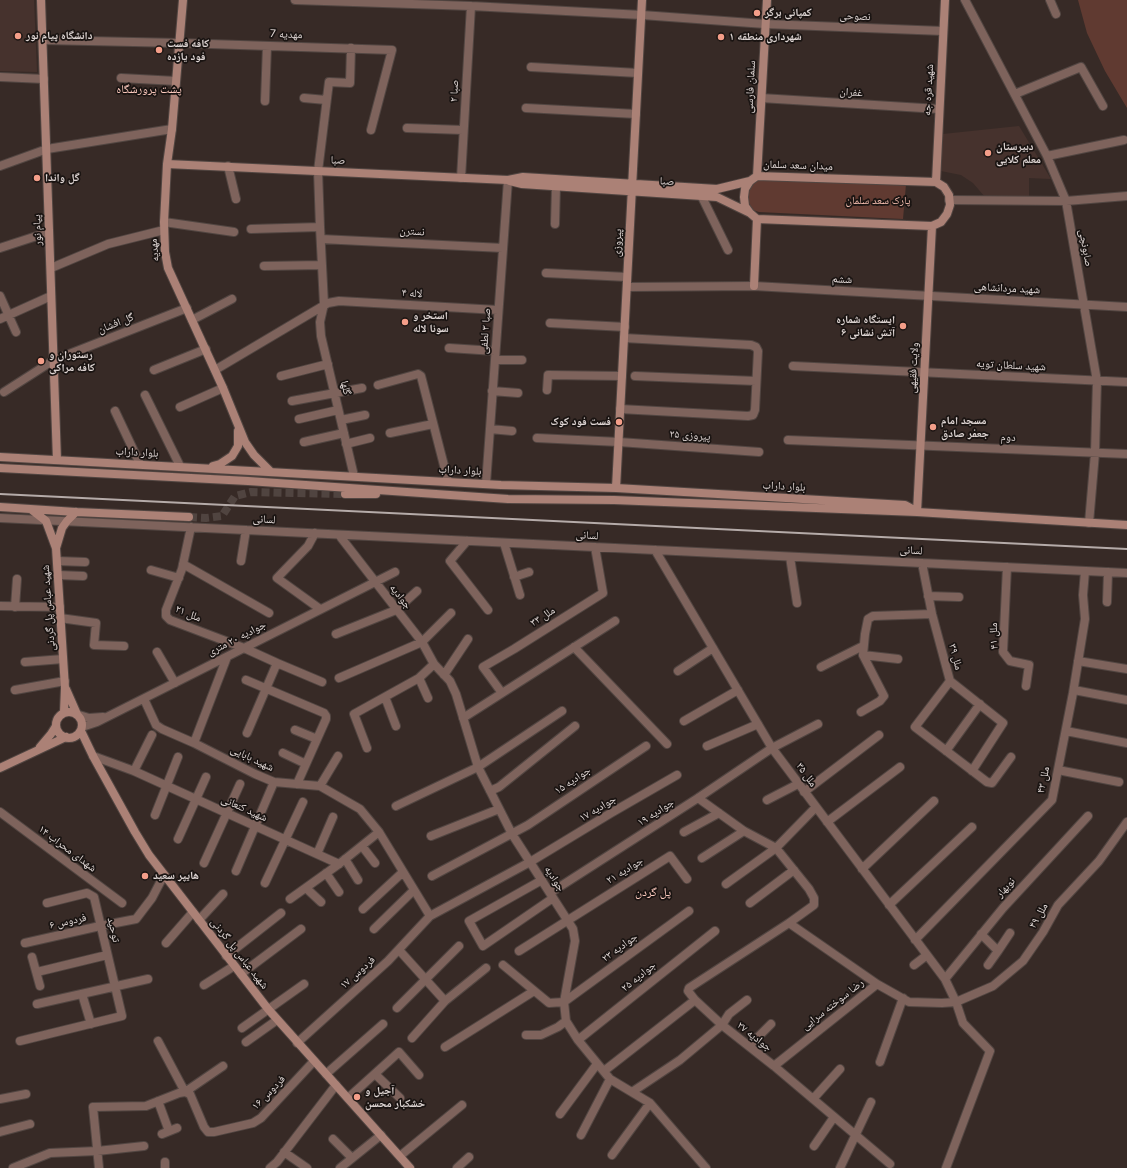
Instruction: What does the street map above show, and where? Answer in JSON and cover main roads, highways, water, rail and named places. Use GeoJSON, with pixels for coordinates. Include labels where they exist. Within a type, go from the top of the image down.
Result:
{"type":"FeatureCollection","features":[{"type":"Feature","properties":{"kind":"tunnel"},"geometry":{"type":"LineString","coordinates":[[189,517],[206,518],[222,516],[235,496],[251,492],[345,494]]}},
{"type":"Feature","properties":{"kind":"railway"},"geometry":{"type":"LineString","coordinates":[[0,494],[1127,549]]}},
{"type":"Feature","properties":{"kind":"place","name":"کمپانی برگر"},"geometry":{"type":"Point","coordinates":[757,13]}},
{"type":"Feature","properties":{"kind":"place","name":"دانشگاه پیام نور"},"geometry":{"type":"Point","coordinates":[18,36]}},
{"type":"Feature","properties":{"kind":"place","name":"شهرداری منطقه ۱"},"geometry":{"type":"Point","coordinates":[721,37]}},
{"type":"Feature","properties":{"kind":"place","name":"کافه فست فود یازده"},"geometry":{"type":"Point","coordinates":[159,50]}},
{"type":"Feature","properties":{"kind":"place","name":"دبیرستان معلم کلایی"},"geometry":{"type":"Point","coordinates":[988,153]}},
{"type":"Feature","properties":{"kind":"place","name":"گل واندا"},"geometry":{"type":"Point","coordinates":[37,178]}},
{"type":"Feature","properties":{"kind":"place","name":"استخر و سونا لاله"},"geometry":{"type":"Point","coordinates":[405,322]}},
{"type":"Feature","properties":{"kind":"place","name":"ایستگاه شماره ۶ آتش نشانی"},"geometry":{"type":"Point","coordinates":[903,326]}},
{"type":"Feature","properties":{"kind":"place","name":"رستوران و کافه مراکی"},"geometry":{"type":"Point","coordinates":[41,361]}},
{"type":"Feature","properties":{"kind":"place","name":"فست فود کوک"},"geometry":{"type":"Point","coordinates":[619,422]}},
{"type":"Feature","properties":{"kind":"place","name":"مسجد امام جعفر صادق"},"geometry":{"type":"Point","coordinates":[933,427]}},
{"type":"Feature","properties":{"kind":"place","name":"هایپر سعید"},"geometry":{"type":"Point","coordinates":[145,876]}},
{"type":"Feature","properties":{"kind":"place","name":"آجیل و خشکبار محسن"},"geometry":{"type":"Point","coordinates":[357,1097]}},
{"type":"Feature","properties":{"kind":"district","name":"پشت پرورشگاه"},"geometry":{"type":"Point","coordinates":[149,90]}},
{"type":"Feature","properties":{"kind":"district","name":"پل گردن"},"geometry":{"type":"Point","coordinates":[653,893]}},
{"type":"Feature","properties":{"kind":"park label","name":"پارک سعد سلمان"},"geometry":{"type":"Point","coordinates":[878,201]}}]}
